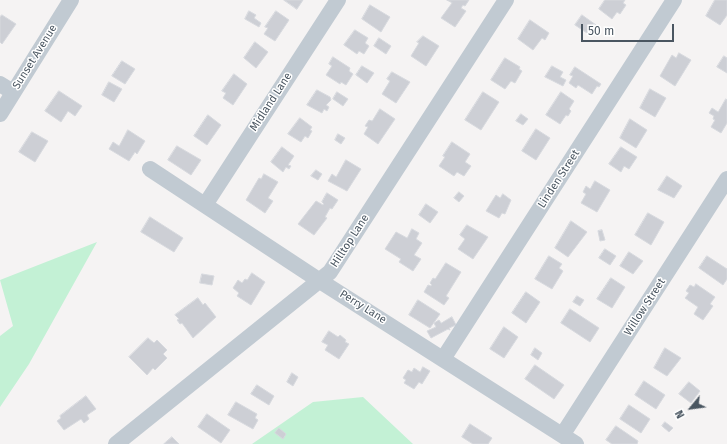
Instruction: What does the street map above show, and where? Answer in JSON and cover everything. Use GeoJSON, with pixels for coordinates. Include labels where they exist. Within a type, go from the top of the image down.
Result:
{"type":"FeatureCollection","features":[{"type":"Feature","properties":{"kind":"street","name":"Sunset Avenue"},"geometry":{"type":"LineString","coordinates":[[0,114],[71,0]]}},
{"type":"Feature","properties":{"kind":"street","name":"Midland Lane"},"geometry":{"type":"LineString","coordinates":[[205,205],[338,0]]}},
{"type":"Feature","properties":{"kind":"street","name":"Hilltop Lane"},"geometry":{"type":"LineString","coordinates":[[116,444],[330,272],[506,0]]}},
{"type":"Feature","properties":{"kind":"street","name":"Linden Street"},"geometry":{"type":"LineString","coordinates":[[443,359],[674,0]]}},
{"type":"Feature","properties":{"kind":"street"},"geometry":{"type":"LineString","coordinates":[[0,84],[14,92]]}},
{"type":"Feature","properties":{"kind":"street","name":"Perry Lane"},"geometry":{"type":"LineString","coordinates":[[150,169],[320,281],[563,434],[576,444]]}},
{"type":"Feature","properties":{"kind":"street","name":"Willow Street"},"geometry":{"type":"LineString","coordinates":[[563,434],[727,179]]}},
{"type":"Feature","properties":{"kind":"green space"},"geometry":{"type":"Polygon","coordinates":[[[97,242],[29,364],[0,407],[0,336],[13,326],[0,280],[97,242]]]}},
{"type":"Feature","properties":{"kind":"green space"},"geometry":{"type":"Polygon","coordinates":[[[363,397],[413,444],[252,444],[313,402],[363,397]]]}},
{"type":"Feature","properties":{"kind":"building"},"geometry":{"type":"Polygon","coordinates":[[[284,0],[303,0],[297,9],[284,0]]]}},
{"type":"Feature","properties":{"kind":"building"},"geometry":{"type":"Polygon","coordinates":[[[447,0],[469,0],[465,6],[463,5],[461,8],[466,11],[455,27],[441,18],[452,3],[447,0]]]}},
{"type":"Feature","properties":{"kind":"building"},"geometry":{"type":"Polygon","coordinates":[[[605,0],[625,0],[623,3],[626,5],[620,14],[617,12],[612,19],[599,9],[605,0]]]}},
{"type":"Feature","properties":{"kind":"building"},"geometry":{"type":"Polygon","coordinates":[[[715,0],[727,0],[727,15],[720,25],[706,16],[715,0]]]}},
{"type":"Feature","properties":{"kind":"building"},"geometry":{"type":"Polygon","coordinates":[[[370,5],[390,17],[381,32],[362,19],[370,5]]]}},
{"type":"Feature","properties":{"kind":"building"},"geometry":{"type":"Polygon","coordinates":[[[249,11],[256,15],[254,18],[261,23],[259,27],[245,19],[249,11]]]}},
{"type":"Feature","properties":{"kind":"building"},"geometry":{"type":"Polygon","coordinates":[[[276,11],[289,20],[275,41],[264,34],[268,28],[265,27],[276,11]]]}},
{"type":"Feature","properties":{"kind":"building"},"geometry":{"type":"Polygon","coordinates":[[[2,15],[16,24],[2,44],[0,42],[0,17],[2,15]]]}},
{"type":"Feature","properties":{"kind":"building"},"geometry":{"type":"Polygon","coordinates":[[[582,15],[596,25],[590,35],[575,25],[582,15]]]}},
{"type":"Feature","properties":{"kind":"building"},"geometry":{"type":"Polygon","coordinates":[[[530,20],[549,33],[545,40],[542,38],[533,50],[518,39],[530,20]]]}},
{"type":"Feature","properties":{"kind":"building"},"geometry":{"type":"Polygon","coordinates":[[[355,30],[368,38],[365,43],[369,46],[364,54],[359,51],[357,54],[344,45],[355,30]]]}},
{"type":"Feature","properties":{"kind":"building"},"geometry":{"type":"Polygon","coordinates":[[[423,36],[439,46],[426,66],[411,56],[419,43],[417,42],[423,36]]]}},
{"type":"Feature","properties":{"kind":"building"},"geometry":{"type":"Polygon","coordinates":[[[379,38],[391,46],[386,54],[374,46],[379,38]]]}},
{"type":"Feature","properties":{"kind":"building"},"geometry":{"type":"Polygon","coordinates":[[[255,42],[268,52],[256,68],[244,58],[255,42]]]}},
{"type":"Feature","properties":{"kind":"building"},"geometry":{"type":"Polygon","coordinates":[[[679,53],[691,60],[675,86],[660,76],[672,55],[676,58],[679,53]]]}},
{"type":"Feature","properties":{"kind":"building"},"geometry":{"type":"Polygon","coordinates":[[[724,56],[727,58],[727,73],[717,67],[724,56]]]}},
{"type":"Feature","properties":{"kind":"building"},"geometry":{"type":"Polygon","coordinates":[[[333,57],[350,68],[349,71],[353,74],[346,85],[341,82],[340,84],[326,75],[332,66],[329,64],[333,57]]]}},
{"type":"Feature","properties":{"kind":"building"},"geometry":{"type":"Polygon","coordinates":[[[505,58],[520,67],[519,69],[522,71],[515,83],[511,81],[505,89],[491,80],[505,58]]]}},
{"type":"Feature","properties":{"kind":"building"},"geometry":{"type":"Polygon","coordinates":[[[122,61],[135,69],[125,84],[112,76],[122,61]]]}},
{"type":"Feature","properties":{"kind":"building"},"geometry":{"type":"Polygon","coordinates":[[[362,66],[374,73],[367,83],[356,75],[362,66]]]}},
{"type":"Feature","properties":{"kind":"building"},"geometry":{"type":"Polygon","coordinates":[[[552,66],[563,72],[560,77],[566,80],[563,86],[545,77],[552,66]]]}},
{"type":"Feature","properties":{"kind":"building"},"geometry":{"type":"Polygon","coordinates":[[[575,67],[601,84],[599,87],[597,86],[592,94],[578,85],[576,88],[569,83],[573,76],[570,75],[575,67]]]}},
{"type":"Feature","properties":{"kind":"building"},"geometry":{"type":"Polygon","coordinates":[[[392,72],[410,82],[396,103],[382,94],[390,81],[387,79],[392,72]]]}},
{"type":"Feature","properties":{"kind":"building"},"geometry":{"type":"Polygon","coordinates":[[[234,74],[247,84],[233,105],[223,98],[226,93],[222,91],[234,74]]]}},
{"type":"Feature","properties":{"kind":"building"},"geometry":{"type":"Polygon","coordinates":[[[109,82],[122,89],[114,102],[102,95],[109,82]]]}},
{"type":"Feature","properties":{"kind":"building"},"geometry":{"type":"Polygon","coordinates":[[[650,89],[666,98],[655,117],[640,108],[650,89]]]}},
{"type":"Feature","properties":{"kind":"building"},"geometry":{"type":"Polygon","coordinates":[[[317,90],[330,97],[331,100],[326,105],[329,107],[327,111],[324,109],[322,113],[307,105],[317,90]]]}},
{"type":"Feature","properties":{"kind":"building"},"geometry":{"type":"Polygon","coordinates":[[[59,91],[82,106],[75,116],[68,111],[61,122],[45,111],[59,91]]]}},
{"type":"Feature","properties":{"kind":"building"},"geometry":{"type":"Polygon","coordinates":[[[337,92],[348,99],[343,106],[333,99],[337,92]]]}},
{"type":"Feature","properties":{"kind":"building"},"geometry":{"type":"Polygon","coordinates":[[[483,92],[499,102],[481,130],[465,120],[483,92]]]}},
{"type":"Feature","properties":{"kind":"building"},"geometry":{"type":"Polygon","coordinates":[[[561,92],[574,101],[569,109],[571,111],[568,116],[566,115],[560,124],[546,115],[561,92]]]}},
{"type":"Feature","properties":{"kind":"building"},"geometry":{"type":"Polygon","coordinates":[[[726,99],[727,123],[721,133],[711,127],[715,120],[713,119],[714,116],[709,113],[712,108],[718,112],[726,99]]]}},
{"type":"Feature","properties":{"kind":"building"},"geometry":{"type":"Polygon","coordinates":[[[380,109],[395,119],[378,144],[364,134],[368,127],[365,126],[369,120],[372,121],[380,109]]]}},
{"type":"Feature","properties":{"kind":"building"},"geometry":{"type":"Polygon","coordinates":[[[521,114],[528,119],[523,125],[516,121],[521,114]]]}},
{"type":"Feature","properties":{"kind":"building"},"geometry":{"type":"Polygon","coordinates":[[[208,115],[221,125],[207,145],[194,136],[208,115]]]}},
{"type":"Feature","properties":{"kind":"building"},"geometry":{"type":"Polygon","coordinates":[[[300,118],[312,127],[310,130],[312,131],[308,138],[305,136],[301,142],[288,134],[300,118]]]}},
{"type":"Feature","properties":{"kind":"building"},"geometry":{"type":"Polygon","coordinates":[[[630,119],[647,130],[636,148],[620,138],[630,119]]]}},
{"type":"Feature","properties":{"kind":"building"},"geometry":{"type":"Polygon","coordinates":[[[536,129],[550,138],[536,160],[522,151],[536,129]]]}},
{"type":"Feature","properties":{"kind":"building"},"geometry":{"type":"Polygon","coordinates":[[[128,130],[145,141],[137,154],[135,152],[129,161],[109,149],[113,142],[119,146],[128,130]]]}},
{"type":"Feature","properties":{"kind":"building"},"geometry":{"type":"Polygon","coordinates":[[[32,132],[48,141],[35,162],[19,152],[32,132]]]}},
{"type":"Feature","properties":{"kind":"building"},"geometry":{"type":"Polygon","coordinates":[[[338,134],[345,138],[341,144],[335,140],[338,134]]]}},
{"type":"Feature","properties":{"kind":"building"},"geometry":{"type":"Polygon","coordinates":[[[452,142],[470,154],[465,162],[471,166],[464,176],[457,172],[454,176],[439,166],[445,157],[443,156],[452,142]]]}},
{"type":"Feature","properties":{"kind":"building"},"geometry":{"type":"Polygon","coordinates":[[[177,146],[201,160],[191,175],[168,160],[177,146]]]}},
{"type":"Feature","properties":{"kind":"building"},"geometry":{"type":"Polygon","coordinates":[[[282,147],[294,156],[288,165],[291,166],[289,169],[286,167],[283,172],[271,162],[282,147]]]}},
{"type":"Feature","properties":{"kind":"building"},"geometry":{"type":"Polygon","coordinates":[[[621,147],[637,157],[629,169],[624,166],[621,172],[609,164],[621,147]]]}},
{"type":"Feature","properties":{"kind":"building"},"geometry":{"type":"Polygon","coordinates":[[[346,160],[361,169],[347,191],[328,181],[332,174],[336,177],[346,160]]]}},
{"type":"Feature","properties":{"kind":"building"},"geometry":{"type":"Polygon","coordinates":[[[316,170],[322,174],[318,180],[311,176],[316,170]]]}},
{"type":"Feature","properties":{"kind":"building"},"geometry":{"type":"Polygon","coordinates":[[[264,174],[278,182],[268,198],[273,201],[265,213],[246,200],[259,178],[261,179],[264,174]]]}},
{"type":"Feature","properties":{"kind":"building"},"geometry":{"type":"Polygon","coordinates":[[[667,176],[682,186],[674,198],[658,190],[667,176]]]}},
{"type":"Feature","properties":{"kind":"building"},"geometry":{"type":"Polygon","coordinates":[[[595,181],[610,190],[597,212],[581,203],[586,194],[583,192],[586,186],[590,189],[595,181]]]}},
{"type":"Feature","properties":{"kind":"building"},"geometry":{"type":"Polygon","coordinates":[[[459,192],[464,196],[459,202],[454,198],[459,192]]]}},
{"type":"Feature","properties":{"kind":"building"},"geometry":{"type":"Polygon","coordinates":[[[327,193],[338,200],[332,209],[330,208],[325,217],[327,218],[314,235],[298,224],[316,201],[323,205],[324,204],[322,202],[327,193]]]}},
{"type":"Feature","properties":{"kind":"building"},"geometry":{"type":"Polygon","coordinates":[[[503,194],[511,200],[505,214],[502,213],[499,218],[486,211],[496,195],[500,198],[503,194]]]}},
{"type":"Feature","properties":{"kind":"building"},"geometry":{"type":"Polygon","coordinates":[[[426,204],[438,212],[430,223],[419,215],[426,204]]]}},
{"type":"Feature","properties":{"kind":"building"},"geometry":{"type":"Polygon","coordinates":[[[648,213],[664,222],[651,245],[635,235],[648,213]]]}},
{"type":"Feature","properties":{"kind":"building"},"geometry":{"type":"Polygon","coordinates":[[[150,217],[183,238],[174,252],[141,232],[150,217]]]}},
{"type":"Feature","properties":{"kind":"building"},"geometry":{"type":"Polygon","coordinates":[[[571,221],[587,232],[568,257],[555,248],[571,221]]]}},
{"type":"Feature","properties":{"kind":"building"},"geometry":{"type":"Polygon","coordinates":[[[467,225],[488,237],[473,259],[458,249],[465,239],[460,235],[467,225]]]}},
{"type":"Feature","properties":{"kind":"building"},"geometry":{"type":"Polygon","coordinates":[[[412,229],[419,233],[416,239],[422,243],[414,255],[421,259],[413,271],[399,262],[401,259],[385,249],[396,232],[407,238],[412,229]]]}},
{"type":"Feature","properties":{"kind":"building"},"geometry":{"type":"Polygon","coordinates":[[[602,230],[605,240],[600,241],[598,231],[602,230]]]}},
{"type":"Feature","properties":{"kind":"building"},"geometry":{"type":"Polygon","coordinates":[[[605,249],[616,256],[610,265],[599,258],[605,249]]]}},
{"type":"Feature","properties":{"kind":"building"},"geometry":{"type":"Polygon","coordinates":[[[629,252],[643,261],[633,274],[620,266],[629,252]]]}},
{"type":"Feature","properties":{"kind":"building"},"geometry":{"type":"Polygon","coordinates":[[[549,256],[562,264],[559,268],[563,271],[552,289],[535,279],[549,256]]]}},
{"type":"Feature","properties":{"kind":"building"},"geometry":{"type":"Polygon","coordinates":[[[707,256],[727,269],[727,279],[723,285],[699,268],[707,256]]]}},
{"type":"Feature","properties":{"kind":"building"},"geometry":{"type":"Polygon","coordinates":[[[446,263],[461,272],[446,296],[449,298],[444,305],[424,292],[428,285],[432,285],[430,283],[433,278],[435,279],[446,263]]]}},
{"type":"Feature","properties":{"kind":"building"},"geometry":{"type":"Polygon","coordinates":[[[252,273],[265,282],[251,305],[237,296],[239,293],[233,288],[238,280],[242,283],[245,279],[247,280],[252,273]]]}},
{"type":"Feature","properties":{"kind":"building"},"geometry":{"type":"Polygon","coordinates":[[[202,274],[214,276],[212,285],[200,283],[202,274]]]}},
{"type":"Feature","properties":{"kind":"building"},"geometry":{"type":"Polygon","coordinates":[[[611,278],[625,287],[612,308],[597,299],[611,278]]]}},
{"type":"Feature","properties":{"kind":"building"},"geometry":{"type":"Polygon","coordinates":[[[696,284],[715,297],[710,304],[713,306],[703,320],[694,314],[698,307],[685,298],[689,293],[686,291],[690,285],[694,287],[696,284]]]}},
{"type":"Feature","properties":{"kind":"building"},"geometry":{"type":"Polygon","coordinates":[[[526,292],[540,302],[526,323],[512,313],[526,292]]]}},
{"type":"Feature","properties":{"kind":"building"},"geometry":{"type":"Polygon","coordinates":[[[577,296],[584,300],[580,306],[573,302],[577,296]]]}},
{"type":"Feature","properties":{"kind":"building"},"geometry":{"type":"Polygon","coordinates":[[[198,298],[203,305],[205,303],[216,317],[193,338],[182,323],[180,324],[177,320],[179,319],[175,315],[198,298]]]}},
{"type":"Feature","properties":{"kind":"building"},"geometry":{"type":"Polygon","coordinates":[[[418,300],[440,314],[430,328],[409,315],[418,300]]]}},
{"type":"Feature","properties":{"kind":"building"},"geometry":{"type":"Polygon","coordinates":[[[570,309],[599,328],[590,342],[561,323],[570,309]]]}},
{"type":"Feature","properties":{"kind":"building"},"geometry":{"type":"Polygon","coordinates":[[[452,317],[456,325],[449,328],[450,330],[448,329],[431,338],[427,331],[436,327],[434,323],[439,320],[441,323],[452,317]]]}},
{"type":"Feature","properties":{"kind":"building"},"geometry":{"type":"Polygon","coordinates":[[[504,327],[518,337],[504,358],[490,349],[504,327]]]}},
{"type":"Feature","properties":{"kind":"building"},"geometry":{"type":"Polygon","coordinates":[[[329,331],[338,337],[340,335],[346,340],[345,342],[349,344],[339,359],[325,350],[328,345],[322,342],[329,331]]]}},
{"type":"Feature","properties":{"kind":"building"},"geometry":{"type":"Polygon","coordinates":[[[148,338],[154,343],[157,340],[167,350],[163,354],[167,358],[155,370],[153,368],[147,375],[129,357],[148,338]]]}},
{"type":"Feature","properties":{"kind":"building"},"geometry":{"type":"Polygon","coordinates":[[[535,348],[542,353],[538,360],[531,355],[535,348]]]}},
{"type":"Feature","properties":{"kind":"building"},"geometry":{"type":"Polygon","coordinates":[[[665,348],[681,358],[667,376],[654,368],[665,348]]]}},
{"type":"Feature","properties":{"kind":"building"},"geometry":{"type":"Polygon","coordinates":[[[535,365],[564,385],[554,399],[525,379],[535,365]]]}},
{"type":"Feature","properties":{"kind":"building"},"geometry":{"type":"Polygon","coordinates":[[[423,367],[430,371],[422,384],[419,382],[414,389],[404,383],[406,380],[403,378],[408,370],[412,372],[414,368],[420,372],[423,367]]]}},
{"type":"Feature","properties":{"kind":"building"},"geometry":{"type":"Polygon","coordinates":[[[292,373],[298,377],[293,386],[287,382],[292,373]]]}},
{"type":"Feature","properties":{"kind":"building"},"geometry":{"type":"Polygon","coordinates":[[[644,381],[665,395],[656,409],[635,395],[644,381]]]}},
{"type":"Feature","properties":{"kind":"building"},"geometry":{"type":"Polygon","coordinates":[[[689,382],[700,391],[691,403],[679,394],[689,382]]]}},
{"type":"Feature","properties":{"kind":"building"},"geometry":{"type":"Polygon","coordinates":[[[257,385],[274,396],[269,405],[251,394],[257,385]]]}},
{"type":"Feature","properties":{"kind":"building"},"geometry":{"type":"Polygon","coordinates":[[[86,396],[96,409],[87,415],[89,419],[84,423],[81,419],[64,430],[57,421],[61,418],[60,416],[86,396]]]}},
{"type":"Feature","properties":{"kind":"building"},"geometry":{"type":"Polygon","coordinates":[[[236,402],[257,414],[255,418],[258,420],[253,429],[228,415],[236,402]]]}},
{"type":"Feature","properties":{"kind":"building"},"geometry":{"type":"Polygon","coordinates":[[[629,405],[650,419],[641,433],[620,419],[629,405]]]}},
{"type":"Feature","properties":{"kind":"building"},"geometry":{"type":"Polygon","coordinates":[[[207,414],[230,430],[221,443],[198,427],[207,414]]]}},
{"type":"Feature","properties":{"kind":"building"},"geometry":{"type":"Polygon","coordinates":[[[665,422],[673,428],[669,432],[662,426],[665,422]]]}},
{"type":"Feature","properties":{"kind":"building"},"geometry":{"type":"Polygon","coordinates":[[[470,424],[492,438],[488,444],[473,444],[462,437],[470,424]]]}},
{"type":"Feature","properties":{"kind":"building"},"geometry":{"type":"Polygon","coordinates":[[[616,426],[638,441],[637,444],[612,444],[606,440],[616,426]]]}},
{"type":"Feature","properties":{"kind":"building"},"geometry":{"type":"Polygon","coordinates":[[[279,428],[286,434],[283,439],[275,433],[279,428]]]}},
{"type":"Feature","properties":{"kind":"building"},"geometry":{"type":"Polygon","coordinates":[[[172,437],[179,444],[164,444],[172,437]]]}}]}
